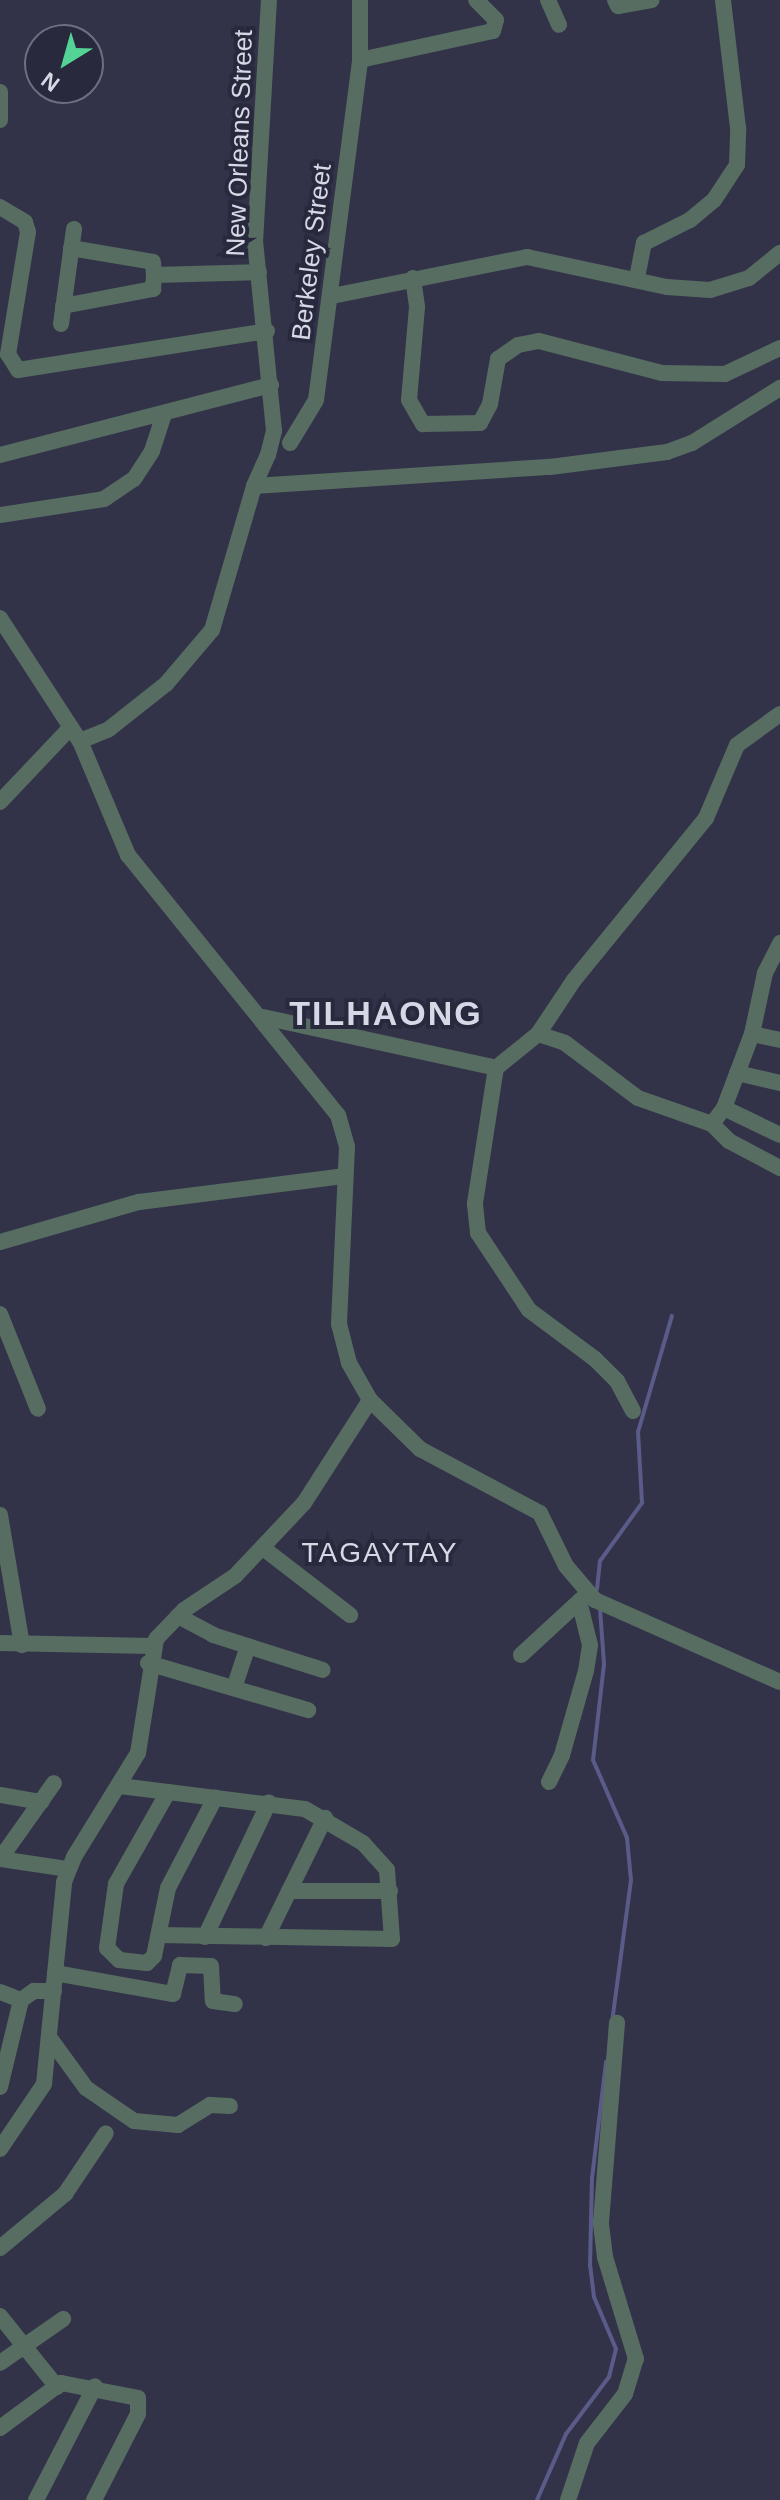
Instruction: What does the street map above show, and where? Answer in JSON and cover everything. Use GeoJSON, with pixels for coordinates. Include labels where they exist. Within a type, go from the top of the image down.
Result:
{"type":"FeatureCollection","features":[{"type":"Feature","properties":{"kind":"street","name":"New Orleans Street"},"geometry":{"type":"LineString","coordinates":[[76,734],[109,729],[166,684],[212,630],[254,486],[274,431],[267,331],[255,242],[269,0]]}},
{"type":"Feature","properties":{"kind":"street","name":"Berkeley Street"},"geometry":{"type":"LineString","coordinates":[[290,443],[316,400],[332,296],[360,60],[360,0]]}},
{"type":"Feature","properties":{"kind":"street"},"geometry":{"type":"LineString","coordinates":[[360,60],[493,31],[496,20],[476,0]]}},
{"type":"Feature","properties":{"kind":"street"},"geometry":{"type":"LineString","coordinates":[[548,0],[559,25]]}},
{"type":"Feature","properties":{"kind":"street"},"geometry":{"type":"LineString","coordinates":[[615,0],[618,6],[651,0]]}},
{"type":"Feature","properties":{"kind":"street"},"geometry":{"type":"LineString","coordinates":[[637,278],[644,243],[690,220],[714,200],[737,165],[739,138],[723,0]]}},
{"type":"Feature","properties":{"kind":"street"},"geometry":{"type":"LineString","coordinates":[[0,92],[0,120]]}},
{"type":"Feature","properties":{"kind":"street"},"geometry":{"type":"LineString","coordinates":[[0,207],[25,222],[28,232],[8,354],[18,370],[267,331]]}},
{"type":"Feature","properties":{"kind":"street"},"geometry":{"type":"LineString","coordinates":[[61,324],[74,229]]}},
{"type":"Feature","properties":{"kind":"street"},"geometry":{"type":"LineString","coordinates":[[63,306],[153,289],[153,262],[71,248]]}},
{"type":"Feature","properties":{"kind":"street"},"geometry":{"type":"LineString","coordinates":[[332,296],[527,257],[710,290],[749,278],[780,253]]}},
{"type":"Feature","properties":{"kind":"street"},"geometry":{"type":"LineString","coordinates":[[154,275],[259,272]]}},
{"type":"Feature","properties":{"kind":"street"},"geometry":{"type":"LineString","coordinates":[[413,278],[417,307],[409,400],[423,424],[480,423],[490,404],[498,359],[518,345],[539,341],[662,373],[725,374],[780,348]]}},
{"type":"Feature","properties":{"kind":"street"},"geometry":{"type":"LineString","coordinates":[[0,455],[271,385]]}},
{"type":"Feature","properties":{"kind":"street"},"geometry":{"type":"LineString","coordinates":[[254,486],[550,467],[667,452],[692,443],[780,388]]}},
{"type":"Feature","properties":{"kind":"street"},"geometry":{"type":"LineString","coordinates":[[0,515],[104,499],[134,479],[152,451],[164,415]]}},
{"type":"Feature","properties":{"kind":"street"},"geometry":{"type":"LineString","coordinates":[[0,618],[76,734],[128,855],[160,900],[263,1017],[338,1115],[347,1147],[339,1324],[349,1363],[370,1400],[438,1461],[540,1513],[583,1598],[590,1645],[586,1671],[562,1755],[549,1782]]}},
{"type":"Feature","properties":{"kind":"street"},"geometry":{"type":"LineString","coordinates":[[633,1411],[617,1381],[595,1359],[529,1310],[478,1233],[475,1203],[496,1068],[538,1034],[574,980],[706,818],[737,745],[780,714]]}},
{"type":"Feature","properties":{"kind":"street"},"geometry":{"type":"LineString","coordinates":[[0,802],[76,734]]}},
{"type":"Feature","properties":{"kind":"street"},"geometry":{"type":"LineString","coordinates":[[712,1124],[724,1108],[752,1034],[772,992],[779,945]]}},
{"type":"Feature","properties":{"kind":"street"},"geometry":{"type":"LineString","coordinates":[[263,1017],[496,1068]]}},
{"type":"Feature","properties":{"kind":"street"},"geometry":{"type":"LineString","coordinates":[[538,1034],[565,1043],[638,1098],[712,1124],[729,1141],[780,1168]]}},
{"type":"Feature","properties":{"kind":"street"},"geometry":{"type":"LineString","coordinates":[[752,1034],[780,1040]]}},
{"type":"Feature","properties":{"kind":"street"},"geometry":{"type":"LineString","coordinates":[[737,1073],[780,1083]]}},
{"type":"Feature","properties":{"kind":"street"},"geometry":{"type":"LineString","coordinates":[[724,1108],[780,1135]]}},
{"type":"Feature","properties":{"kind":"street"},"geometry":{"type":"LineString","coordinates":[[0,1242],[139,1202],[345,1176]]}},
{"type":"Feature","properties":{"kind":"street"},"geometry":{"type":"LineString","coordinates":[[0,1314],[38,1409]]}},
{"type":"Feature","properties":{"kind":"street"},"geometry":{"type":"LineString","coordinates":[[0,2149],[44,2084],[68,1869],[120,1786],[141,1743],[150,1655],[178,1616],[235,1576],[263,1548],[336,1458],[370,1400]]}},
{"type":"Feature","properties":{"kind":"street"},"geometry":{"type":"LineString","coordinates":[[0,1515],[22,1645]]}},
{"type":"Feature","properties":{"kind":"street"},"geometry":{"type":"LineString","coordinates":[[263,1548],[350,1615]]}},
{"type":"Feature","properties":{"kind":"street"},"geometry":{"type":"LineString","coordinates":[[521,1655],[583,1598]]}},
{"type":"Feature","properties":{"kind":"street"},"geometry":{"type":"LineString","coordinates":[[583,1598],[780,1682]]}},
{"type":"Feature","properties":{"kind":"street"},"geometry":{"type":"LineString","coordinates":[[178,1616],[200,1630],[323,1670]]}},
{"type":"Feature","properties":{"kind":"street"},"geometry":{"type":"LineString","coordinates":[[0,1643],[150,1655],[234,1688],[308,1710]]}},
{"type":"Feature","properties":{"kind":"street"},"geometry":{"type":"LineString","coordinates":[[234,1688],[248,1646]]}},
{"type":"Feature","properties":{"kind":"street"},"geometry":{"type":"LineString","coordinates":[[54,1783],[0,1859],[68,1869]]}},
{"type":"Feature","properties":{"kind":"street"},"geometry":{"type":"LineString","coordinates":[[120,1786],[269,1802],[325,1818],[376,1853],[384,1863],[390,1891],[392,1939],[159,1935]]}},
{"type":"Feature","properties":{"kind":"street"},"geometry":{"type":"LineString","coordinates":[[168,1792],[116,1884],[107,1948],[114,1958],[147,1963],[154,1956],[168,1888],[215,1798]]}},
{"type":"Feature","properties":{"kind":"street"},"geometry":{"type":"LineString","coordinates":[[0,1795],[41,1802]]}},
{"type":"Feature","properties":{"kind":"street"},"geometry":{"type":"LineString","coordinates":[[205,1937],[269,1802]]}},
{"type":"Feature","properties":{"kind":"street"},"geometry":{"type":"LineString","coordinates":[[266,1938],[325,1818]]}},
{"type":"Feature","properties":{"kind":"street"},"geometry":{"type":"LineString","coordinates":[[289,1891],[390,1891]]}},
{"type":"Feature","properties":{"kind":"street"},"geometry":{"type":"LineString","coordinates":[[55,1973],[173,1994],[180,1965],[211,1966],[213,2001],[235,2004]]}},
{"type":"Feature","properties":{"kind":"street"},"geometry":{"type":"LineString","coordinates":[[0,2087],[5,2051],[21,2000],[34,1991],[54,1991]]}},
{"type":"Feature","properties":{"kind":"street"},"geometry":{"type":"LineString","coordinates":[[0,1992],[21,2000]]}},
{"type":"Feature","properties":{"kind":"street"},"geometry":{"type":"LineString","coordinates":[[568,2500],[587,2443],[625,2394],[636,2359],[605,2257],[601,2222],[617,2023]]}},
{"type":"Feature","properties":{"kind":"street"},"geometry":{"type":"LineString","coordinates":[[49,2037],[86,2088],[134,2121],[178,2125],[210,2105],[230,2106]]}},
{"type":"Feature","properties":{"kind":"street"},"geometry":{"type":"LineString","coordinates":[[0,2248],[65,2194],[106,2133]]}},
{"type":"Feature","properties":{"kind":"street"},"geometry":{"type":"LineString","coordinates":[[0,2316],[57,2387]]}},
{"type":"Feature","properties":{"kind":"street"},"geometry":{"type":"LineString","coordinates":[[0,2363],[63,2319]]}},
{"type":"Feature","properties":{"kind":"street"},"geometry":{"type":"LineString","coordinates":[[2,2431],[61,2383],[95,2386],[138,2398],[138,2414],[94,2500]]}},
{"type":"Feature","properties":{"kind":"street"},"geometry":{"type":"LineString","coordinates":[[36,2500],[95,2386]]}},
{"type":"Feature","properties":{"kind":"waterway"},"geometry":{"type":"LineString","coordinates":[[597,1589],[600,1561],[642,1503],[638,1432],[672,1316]]}},
{"type":"Feature","properties":{"kind":"waterway"},"geometry":{"type":"LineString","coordinates":[[600,1609],[604,1664],[593,1760],[627,1838],[631,1880],[612,2022]]}},
{"type":"Feature","properties":{"kind":"waterway"},"geometry":{"type":"LineString","coordinates":[[537,2500],[566,2434],[609,2377],[616,2349],[594,2297],[590,2266],[592,2178],[606,2062]]}},
{"type":"Feature","properties":{"kind":"district","name":"TILHAONG"},"geometry":{"type":"Point","coordinates":[386,1014]}},
{"type":"Feature","properties":{"kind":"district","name":"TAGAYTAY"},"geometry":{"type":"Point","coordinates":[380,1553]}}]}
